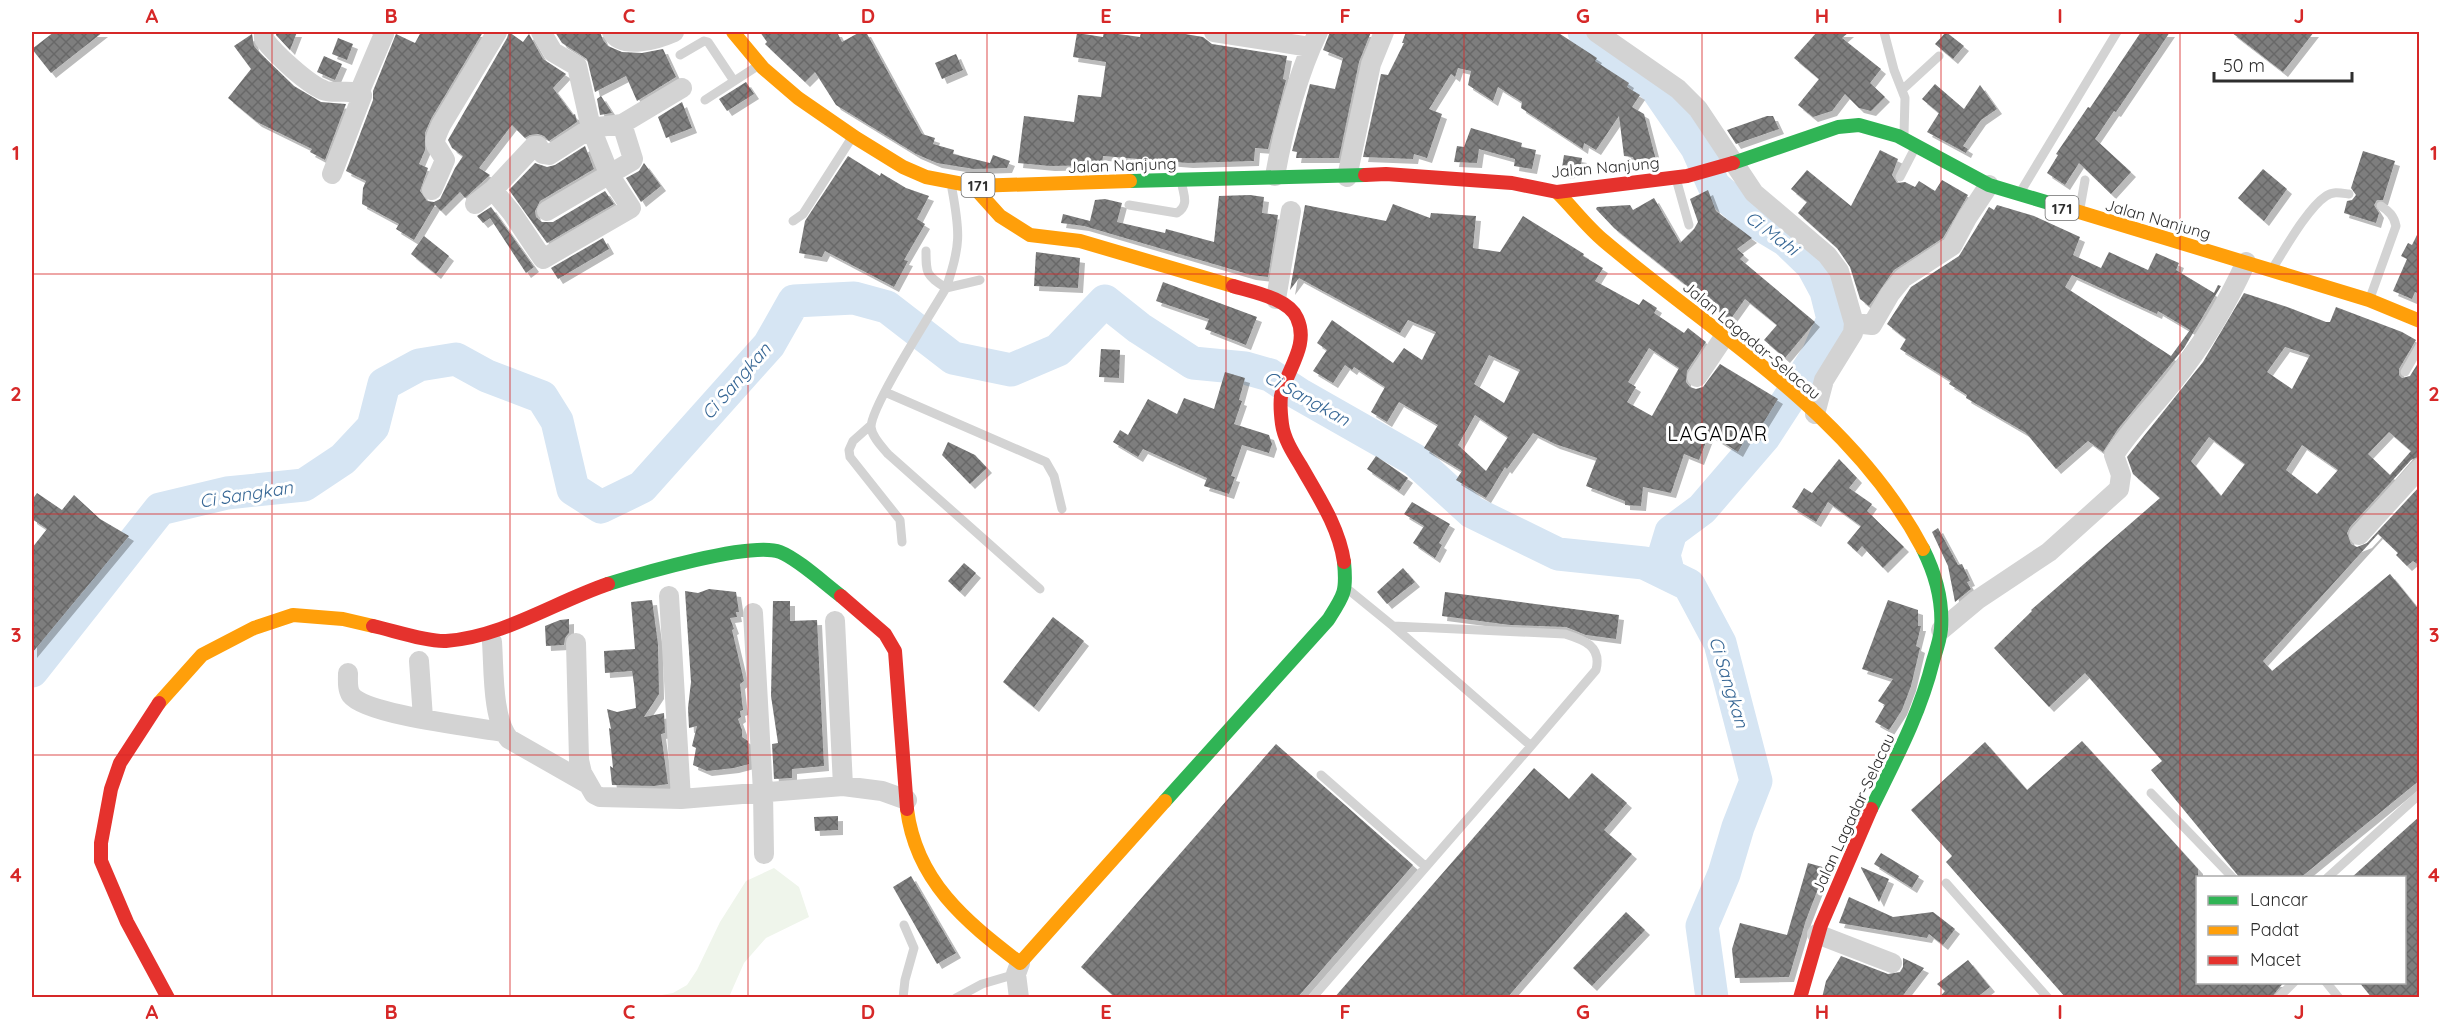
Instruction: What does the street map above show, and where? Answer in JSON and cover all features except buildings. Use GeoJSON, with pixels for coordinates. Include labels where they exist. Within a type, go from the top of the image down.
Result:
{"type":"FeatureCollection","features":[{"type":"Feature","properties":{"kind":"street"},"geometry":{"type":"LineString","coordinates":[[264,32],[264,39],[286,63],[319,87],[327,91],[359,93],[363,98],[332,174]]}},
{"type":"Feature","properties":{"kind":"street"},"geometry":{"type":"LineString","coordinates":[[359,93],[384,34],[382,32]]}},
{"type":"Feature","properties":{"kind":"street"},"geometry":{"type":"LineString","coordinates":[[432,190],[445,165],[445,160],[434,145],[434,141],[441,125],[497,32]]}},
{"type":"Feature","properties":{"kind":"street"},"geometry":{"type":"LineString","coordinates":[[494,190],[543,259],[631,208],[610,176],[591,128],[577,66],[553,52],[541,32]]}},
{"type":"Feature","properties":{"kind":"street"},"geometry":{"type":"LineString","coordinates":[[612,32],[616,38],[624,41],[662,37],[674,32]]}},
{"type":"Feature","properties":{"kind":"street","name":"Jalan Nanjung"},"geometry":{"type":"LineString","coordinates":[[733,32],[760,64],[795,97],[852,137],[920,175],[951,184],[973,186],[1275,176],[1347,177],[1386,174],[1512,183],[1557,192],[1681,176],[1712,169],[1848,125],[1879,129],[1989,185],[2272,269],[2369,300],[2420,321]]}},
{"type":"Feature","properties":{"kind":"street"},"geometry":{"type":"LineString","coordinates":[[1214,32],[1314,39],[1285,122],[1275,176]]}},
{"type":"Feature","properties":{"kind":"street"},"geometry":{"type":"LineString","coordinates":[[1347,177],[1371,64],[1384,32]]}},
{"type":"Feature","properties":{"kind":"street"},"geometry":{"type":"LineString","coordinates":[[1596,32],[1678,90],[1698,109],[1754,193],[1834,263],[1843,281],[1854,323],[1853,333],[1824,380],[1815,414]]}},
{"type":"Feature","properties":{"kind":"street"},"geometry":{"type":"LineString","coordinates":[[475,204],[494,190],[534,146],[538,146],[543,154],[549,155],[591,128],[622,124],[682,87]]}},
{"type":"Feature","properties":{"kind":"street"},"geometry":{"type":"LineString","coordinates":[[547,211],[610,176],[633,159],[622,124]]}},
{"type":"Feature","properties":{"kind":"street"},"geometry":{"type":"LineString","coordinates":[[1854,323],[1872,325],[1890,294],[1903,279],[1953,246],[1966,218],[1989,185]]}},
{"type":"Feature","properties":{"kind":"street"},"geometry":{"type":"LineString","coordinates":[[973,186],[1000,216],[1030,235],[1080,241],[1276,299],[1296,315],[1302,327],[1301,342],[1280,404],[1282,425],[1288,443],[1340,541],[1346,575],[1340,602],[1328,620],[1018,968],[1019,998]]}},
{"type":"Feature","properties":{"kind":"street","name":"Jalan Lagadar-Selacau"},"geometry":{"type":"LineString","coordinates":[[1557,192],[1602,240],[1785,384],[1858,454],[1917,535],[1937,583],[1941,630],[1926,691],[1917,716],[1836,884],[1817,934],[1800,998]]}},
{"type":"Feature","properties":{"kind":"street"},"geometry":{"type":"LineString","coordinates":[[1276,299],[1291,211]]}},
{"type":"Feature","properties":{"kind":"street"},"geometry":{"type":"LineString","coordinates":[[1941,630],[1977,600],[2049,552],[2119,489],[2121,475],[2114,455],[2173,383],[2207,336],[2232,293],[2246,262]]}},
{"type":"Feature","properties":{"kind":"street"},"geometry":{"type":"LineString","coordinates":[[1696,377],[1724,337]]}},
{"type":"Feature","properties":{"kind":"street"},"geometry":{"type":"LineString","coordinates":[[2359,535],[2420,468]]}},
{"type":"Feature","properties":{"kind":"street"},"geometry":{"type":"LineString","coordinates":[[168,998],[127,922],[101,861],[101,843],[111,789],[120,763],[153,710],[202,655],[254,628],[293,615],[343,619],[444,641],[499,629],[582,593],[681,563],[762,550],[780,552],[869,618],[885,634],[895,651],[907,800],[915,849],[934,882],[1018,968]]}},
{"type":"Feature","properties":{"kind":"street"},"geometry":{"type":"LineString","coordinates":[[669,596],[681,799]]}},
{"type":"Feature","properties":{"kind":"street"},"geometry":{"type":"LineString","coordinates":[[753,613],[763,792],[764,854]]}},
{"type":"Feature","properties":{"kind":"street"},"geometry":{"type":"LineString","coordinates":[[835,621],[843,786]]}},
{"type":"Feature","properties":{"kind":"street"},"geometry":{"type":"LineString","coordinates":[[492,642],[499,717],[503,732],[509,739],[588,784]]}},
{"type":"Feature","properties":{"kind":"street"},"geometry":{"type":"LineString","coordinates":[[576,644],[579,760],[582,773],[594,795],[681,799],[843,786],[882,791],[907,800]]}},
{"type":"Feature","properties":{"kind":"street"},"geometry":{"type":"LineString","coordinates":[[419,661],[423,718]]}},
{"type":"Feature","properties":{"kind":"street"},"geometry":{"type":"LineString","coordinates":[[348,673],[349,690],[352,697],[375,708],[503,732]]}},
{"type":"Feature","properties":{"kind":"street"},"geometry":{"type":"LineString","coordinates":[[1817,934],[1892,963]]}},
{"type":"Feature","properties":{"kind":"lane"},"geometry":{"type":"LineString","coordinates":[[1884,32],[1905,98],[1910,143],[1900,177]]}},
{"type":"Feature","properties":{"kind":"lane"},"geometry":{"type":"LineString","coordinates":[[2019,195],[2117,32]]}},
{"type":"Feature","properties":{"kind":"lane"},"geometry":{"type":"LineString","coordinates":[[680,55],[704,41],[708,42],[734,81]]}},
{"type":"Feature","properties":{"kind":"lane"},"geometry":{"type":"LineString","coordinates":[[1902,90],[1939,56]]}},
{"type":"Feature","properties":{"kind":"lane"},"geometry":{"type":"LineString","coordinates":[[705,100],[760,64]]}},
{"type":"Feature","properties":{"kind":"lane"},"geometry":{"type":"LineString","coordinates":[[793,221],[803,214],[852,137]]}},
{"type":"Feature","properties":{"kind":"lane"},"geometry":{"type":"LineString","coordinates":[[1681,176],[1689,225]]}},
{"type":"Feature","properties":{"kind":"lane"},"geometry":{"type":"LineString","coordinates":[[1129,205],[1177,213],[1186,203],[1180,179]]}},
{"type":"Feature","properties":{"kind":"lane"},"geometry":{"type":"LineString","coordinates":[[2079,213],[2085,180]]}},
{"type":"Feature","properties":{"kind":"lane"},"geometry":{"type":"LineString","coordinates":[[902,542],[900,520],[850,457],[849,450],[853,441],[871,425],[885,392],[946,288],[958,247],[959,226],[951,184]]}},
{"type":"Feature","properties":{"kind":"lane"},"geometry":{"type":"LineString","coordinates":[[2272,269],[2293,235],[2326,196],[2334,192],[2349,194]]}},
{"type":"Feature","properties":{"kind":"lane"},"geometry":{"type":"LineString","coordinates":[[2369,300],[2396,226],[2395,219],[2389,211],[2381,206]]}},
{"type":"Feature","properties":{"kind":"lane"},"geometry":{"type":"LineString","coordinates":[[926,250],[926,269],[929,277],[946,288],[980,280]]}},
{"type":"Feature","properties":{"kind":"lane"},"geometry":{"type":"LineString","coordinates":[[2405,372],[2420,346]]}},
{"type":"Feature","properties":{"kind":"lane"},"geometry":{"type":"LineString","coordinates":[[885,392],[1046,462],[1054,476],[1062,509]]}},
{"type":"Feature","properties":{"kind":"lane"},"geometry":{"type":"LineString","coordinates":[[871,425],[873,435],[888,454],[1040,589]]}},
{"type":"Feature","properties":{"kind":"lane"},"geometry":{"type":"LineString","coordinates":[[1345,587],[1531,746]]}},
{"type":"Feature","properties":{"kind":"lane"},"geometry":{"type":"LineString","coordinates":[[1311,998],[1596,670],[1598,660],[1594,648],[1584,640],[1565,634],[1393,626]]}},
{"type":"Feature","properties":{"kind":"lane"},"geometry":{"type":"LineString","coordinates":[[1321,775],[1425,867]]}},
{"type":"Feature","properties":{"kind":"lane"},"geometry":{"type":"LineString","coordinates":[[2151,793],[2231,876]]}},
{"type":"Feature","properties":{"kind":"lane"},"geometry":{"type":"LineString","coordinates":[[2329,876],[2420,794]]}},
{"type":"Feature","properties":{"kind":"lane"},"geometry":{"type":"LineString","coordinates":[[1946,883],[2048,998]]}},
{"type":"Feature","properties":{"kind":"lane"},"geometry":{"type":"LineString","coordinates":[[903,998],[905,980],[914,948],[904,925]]}},
{"type":"Feature","properties":{"kind":"lane"},"geometry":{"type":"LineString","coordinates":[[956,998],[1018,968]]}},
{"type":"Feature","properties":{"kind":"lane"},"geometry":{"type":"LineString","coordinates":[[2278,998],[2292,984]]}},
{"type":"Feature","properties":{"kind":"lane"},"geometry":{"type":"LineString","coordinates":[[2328,984],[2339,998]]}},
{"type":"Feature","properties":{"kind":"shaded area"},"geometry":{"type":"Polygon","coordinates":[[[774,868],[799,887],[809,917],[766,938],[744,963],[729,997],[650,997],[673,993],[687,985],[697,970],[720,922],[746,881],[774,868]]]}},
{"type":"Feature","properties":{"kind":"waterway","name":"Ci Mahi"},"geometry":{"type":"LineString","coordinates":[[1584,32],[1656,88],[1697,148],[1714,186],[1756,222],[1786,240],[1812,265],[1826,291],[1833,319],[1818,354],[1764,437],[1702,509],[1671,532],[1664,555],[1669,575]]}},
{"type":"Feature","properties":{"kind":"waterway","name":"Ci Sangkan"},"geometry":{"type":"LineString","coordinates":[[32,671],[160,509],[227,493],[304,485],[343,459],[373,427],[384,384],[419,365],[456,359],[487,376],[542,397],[557,421],[573,489],[601,507],[642,487],[769,345],[794,301],[854,298],[887,307],[953,358],[1011,370],[1058,350],[1105,301],[1139,328],[1193,363],[1245,368],[1270,375],[1415,460],[1472,512],[1558,554],[1644,563],[1689,585],[1720,643],[1756,781],[1738,827],[1724,874],[1702,926],[1712,998]]}},
{"type":"Feature","properties":{"kind":"traffic: fast"},"geometry":{"type":"LineString","coordinates":[[1733,163],[1838,127],[1859,125],[1898,136],[1989,185],[2066,208]]}},
{"type":"Feature","properties":{"kind":"traffic: fast"},"geometry":{"type":"LineString","coordinates":[[1130,181],[1365,175]]}},
{"type":"Feature","properties":{"kind":"traffic: fast"},"geometry":{"type":"LineString","coordinates":[[1871,809],[1914,718],[1928,681],[1940,637],[1939,598],[1923,549]]}},
{"type":"Feature","properties":{"kind":"traffic: fast"},"geometry":{"type":"LineString","coordinates":[[608,584],[695,560],[745,551],[766,550],[780,552],[795,560],[841,596]]}},
{"type":"Feature","properties":{"kind":"traffic: fast"},"geometry":{"type":"LineString","coordinates":[[1165,801],[1328,620],[1343,593],[1344,562]]}},
{"type":"Feature","properties":{"kind":"traffic: slow"},"geometry":{"type":"LineString","coordinates":[[733,32],[763,68],[798,98],[856,138],[903,167],[926,177],[973,186],[1130,181]]}},
{"type":"Feature","properties":{"kind":"traffic: slow"},"geometry":{"type":"LineString","coordinates":[[973,186],[1000,216],[1030,235],[1080,241],[1233,286]]}},
{"type":"Feature","properties":{"kind":"traffic: slow"},"geometry":{"type":"LineString","coordinates":[[1557,192],[1604,241],[1779,380],[1821,418],[1859,457],[1894,501],[1923,549]]}},
{"type":"Feature","properties":{"kind":"traffic: slow"},"geometry":{"type":"LineString","coordinates":[[2066,208],[2369,300],[2420,321]]}},
{"type":"Feature","properties":{"kind":"traffic: slow"},"geometry":{"type":"LineString","coordinates":[[159,703],[202,655],[254,628],[293,615],[343,619],[373,626]]}},
{"type":"Feature","properties":{"kind":"traffic: slow"},"geometry":{"type":"LineString","coordinates":[[907,809],[912,835],[932,878],[962,915],[1020,963],[1165,801]]}},
{"type":"Feature","properties":{"kind":"traffic: jam"},"geometry":{"type":"LineString","coordinates":[[1365,175],[1386,174],[1512,183],[1557,192],[1687,176],[1733,163]]}},
{"type":"Feature","properties":{"kind":"traffic: jam"},"geometry":{"type":"LineString","coordinates":[[1233,286],[1278,301],[1286,305],[1297,318],[1301,338],[1281,396],[1283,430],[1289,446],[1333,524],[1344,562]]}},
{"type":"Feature","properties":{"kind":"traffic: jam"},"geometry":{"type":"LineString","coordinates":[[373,626],[438,641],[467,638],[508,626],[608,584]]}},
{"type":"Feature","properties":{"kind":"traffic: jam"},"geometry":{"type":"LineString","coordinates":[[841,596],[885,634],[895,651],[907,809]]}},
{"type":"Feature","properties":{"kind":"traffic: jam"},"geometry":{"type":"LineString","coordinates":[[159,703],[120,763],[111,789],[101,843],[101,861],[127,922],[168,998]]}},
{"type":"Feature","properties":{"kind":"traffic: jam"},"geometry":{"type":"LineString","coordinates":[[1800,998],[1821,925],[1871,809]]}},
{"type":"Feature","properties":{"kind":"district","name":"LAGADAR"},"geometry":{"type":"Point","coordinates":[1718,433]}}]}
